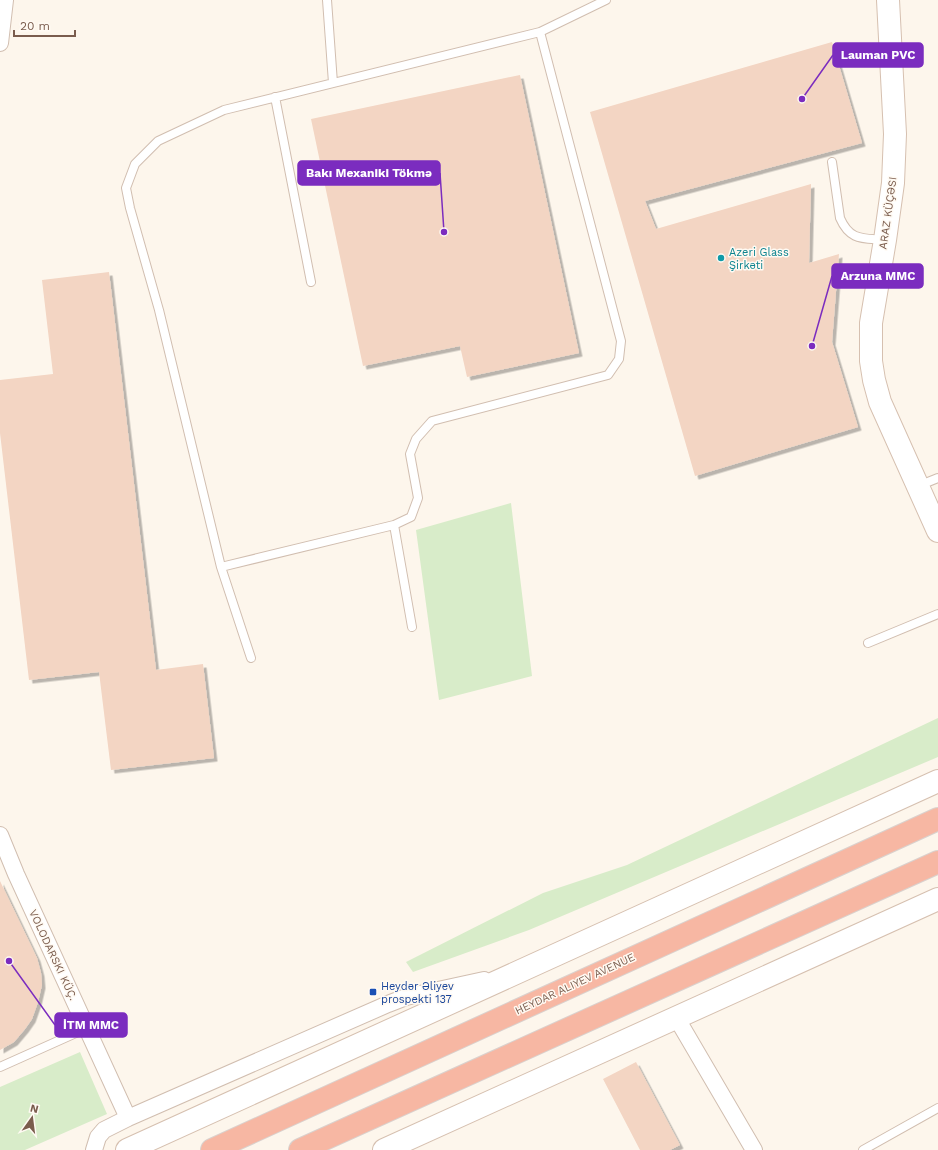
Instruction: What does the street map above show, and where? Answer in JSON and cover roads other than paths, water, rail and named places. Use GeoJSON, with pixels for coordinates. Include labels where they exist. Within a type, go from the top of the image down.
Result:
{"type":"FeatureCollection","features":[{"type":"Feature","properties":{"kind":"highway","name":"HEYDAR ALIYEV AVENUE"},"geometry":{"type":"LineString","coordinates":[[212,1150],[938,819]]}},
{"type":"Feature","properties":{"kind":"highway"},"geometry":{"type":"LineString","coordinates":[[300,1150],[938,862]]}},
{"type":"Feature","properties":{"kind":"main road","name":"ARAZ KÜÇƏSI"},"geometry":{"type":"LineString","coordinates":[[888,0],[895,134],[893,183],[871,323],[871,361],[880,402],[938,531]]}},
{"type":"Feature","properties":{"kind":"main road"},"geometry":{"type":"LineString","coordinates":[[127,1150],[938,780]]}},
{"type":"Feature","properties":{"kind":"main road"},"geometry":{"type":"LineString","coordinates":[[384,1150],[938,899]]}},
{"type":"Feature","properties":{"kind":"street"},"geometry":{"type":"LineString","coordinates":[[0,42],[5,0]]}},
{"type":"Feature","properties":{"kind":"street","name":"VOLODARSKI KÜÇ."},"geometry":{"type":"LineString","coordinates":[[0,835],[128,1118]]}},
{"type":"Feature","properties":{"kind":"street"},"geometry":{"type":"LineString","coordinates":[[94,1150],[98,1137],[104,1130],[128,1118],[406,997],[511,975]]}},
{"type":"Feature","properties":{"kind":"street"},"geometry":{"type":"LineString","coordinates":[[676,1018],[754,1150]]}},
{"type":"Feature","properties":{"kind":"lane"},"geometry":{"type":"LineString","coordinates":[[327,0],[333,83]]}},
{"type":"Feature","properties":{"kind":"lane"},"geometry":{"type":"LineString","coordinates":[[251,658],[221,568],[158,310],[130,208],[126,188],[135,164],[158,141],[224,110],[540,32],[606,0]]}},
{"type":"Feature","properties":{"kind":"lane"},"geometry":{"type":"LineString","coordinates":[[221,568],[394,525],[411,517],[418,498],[410,454],[416,439],[432,421],[608,375],[620,359],[622,341],[540,32]]}},
{"type":"Feature","properties":{"kind":"lane"},"geometry":{"type":"LineString","coordinates":[[275,97],[311,282]]}},
{"type":"Feature","properties":{"kind":"lane"},"geometry":{"type":"LineString","coordinates":[[832,162],[840,218],[843,226],[851,234],[860,237],[885,240]]}},
{"type":"Feature","properties":{"kind":"lane"},"geometry":{"type":"LineString","coordinates":[[918,487],[938,478]]}},
{"type":"Feature","properties":{"kind":"lane"},"geometry":{"type":"LineString","coordinates":[[394,525],[412,627]]}},
{"type":"Feature","properties":{"kind":"lane"},"geometry":{"type":"LineString","coordinates":[[868,643],[938,614]]}},
{"type":"Feature","properties":{"kind":"lane"},"geometry":{"type":"LineString","coordinates":[[0,1067],[87,1028]]}},
{"type":"Feature","properties":{"kind":"lane"},"geometry":{"type":"LineString","coordinates":[[863,1150],[938,1108]]}},
{"type":"Feature","properties":{"kind":"place","name":"Lauman PVC"},"geometry":{"type":"Point","coordinates":[802,99]}},
{"type":"Feature","properties":{"kind":"place","name":"Bakı Mexaniki Tökmə"},"geometry":{"type":"Point","coordinates":[444,232]}},
{"type":"Feature","properties":{"kind":"place","name":"Azeri Glass Şirkəti"},"geometry":{"type":"Point","coordinates":[721,258]}},
{"type":"Feature","properties":{"kind":"place","name":"Arzuna MMC"},"geometry":{"type":"Point","coordinates":[812,346]}},
{"type":"Feature","properties":{"kind":"place","name":"İTM MMC"},"geometry":{"type":"Point","coordinates":[9,961]}},
{"type":"Feature","properties":{"kind":"place","name":"Heydər Əliyev prospekti 137"},"geometry":{"type":"Point","coordinates":[373,992]}}]}
